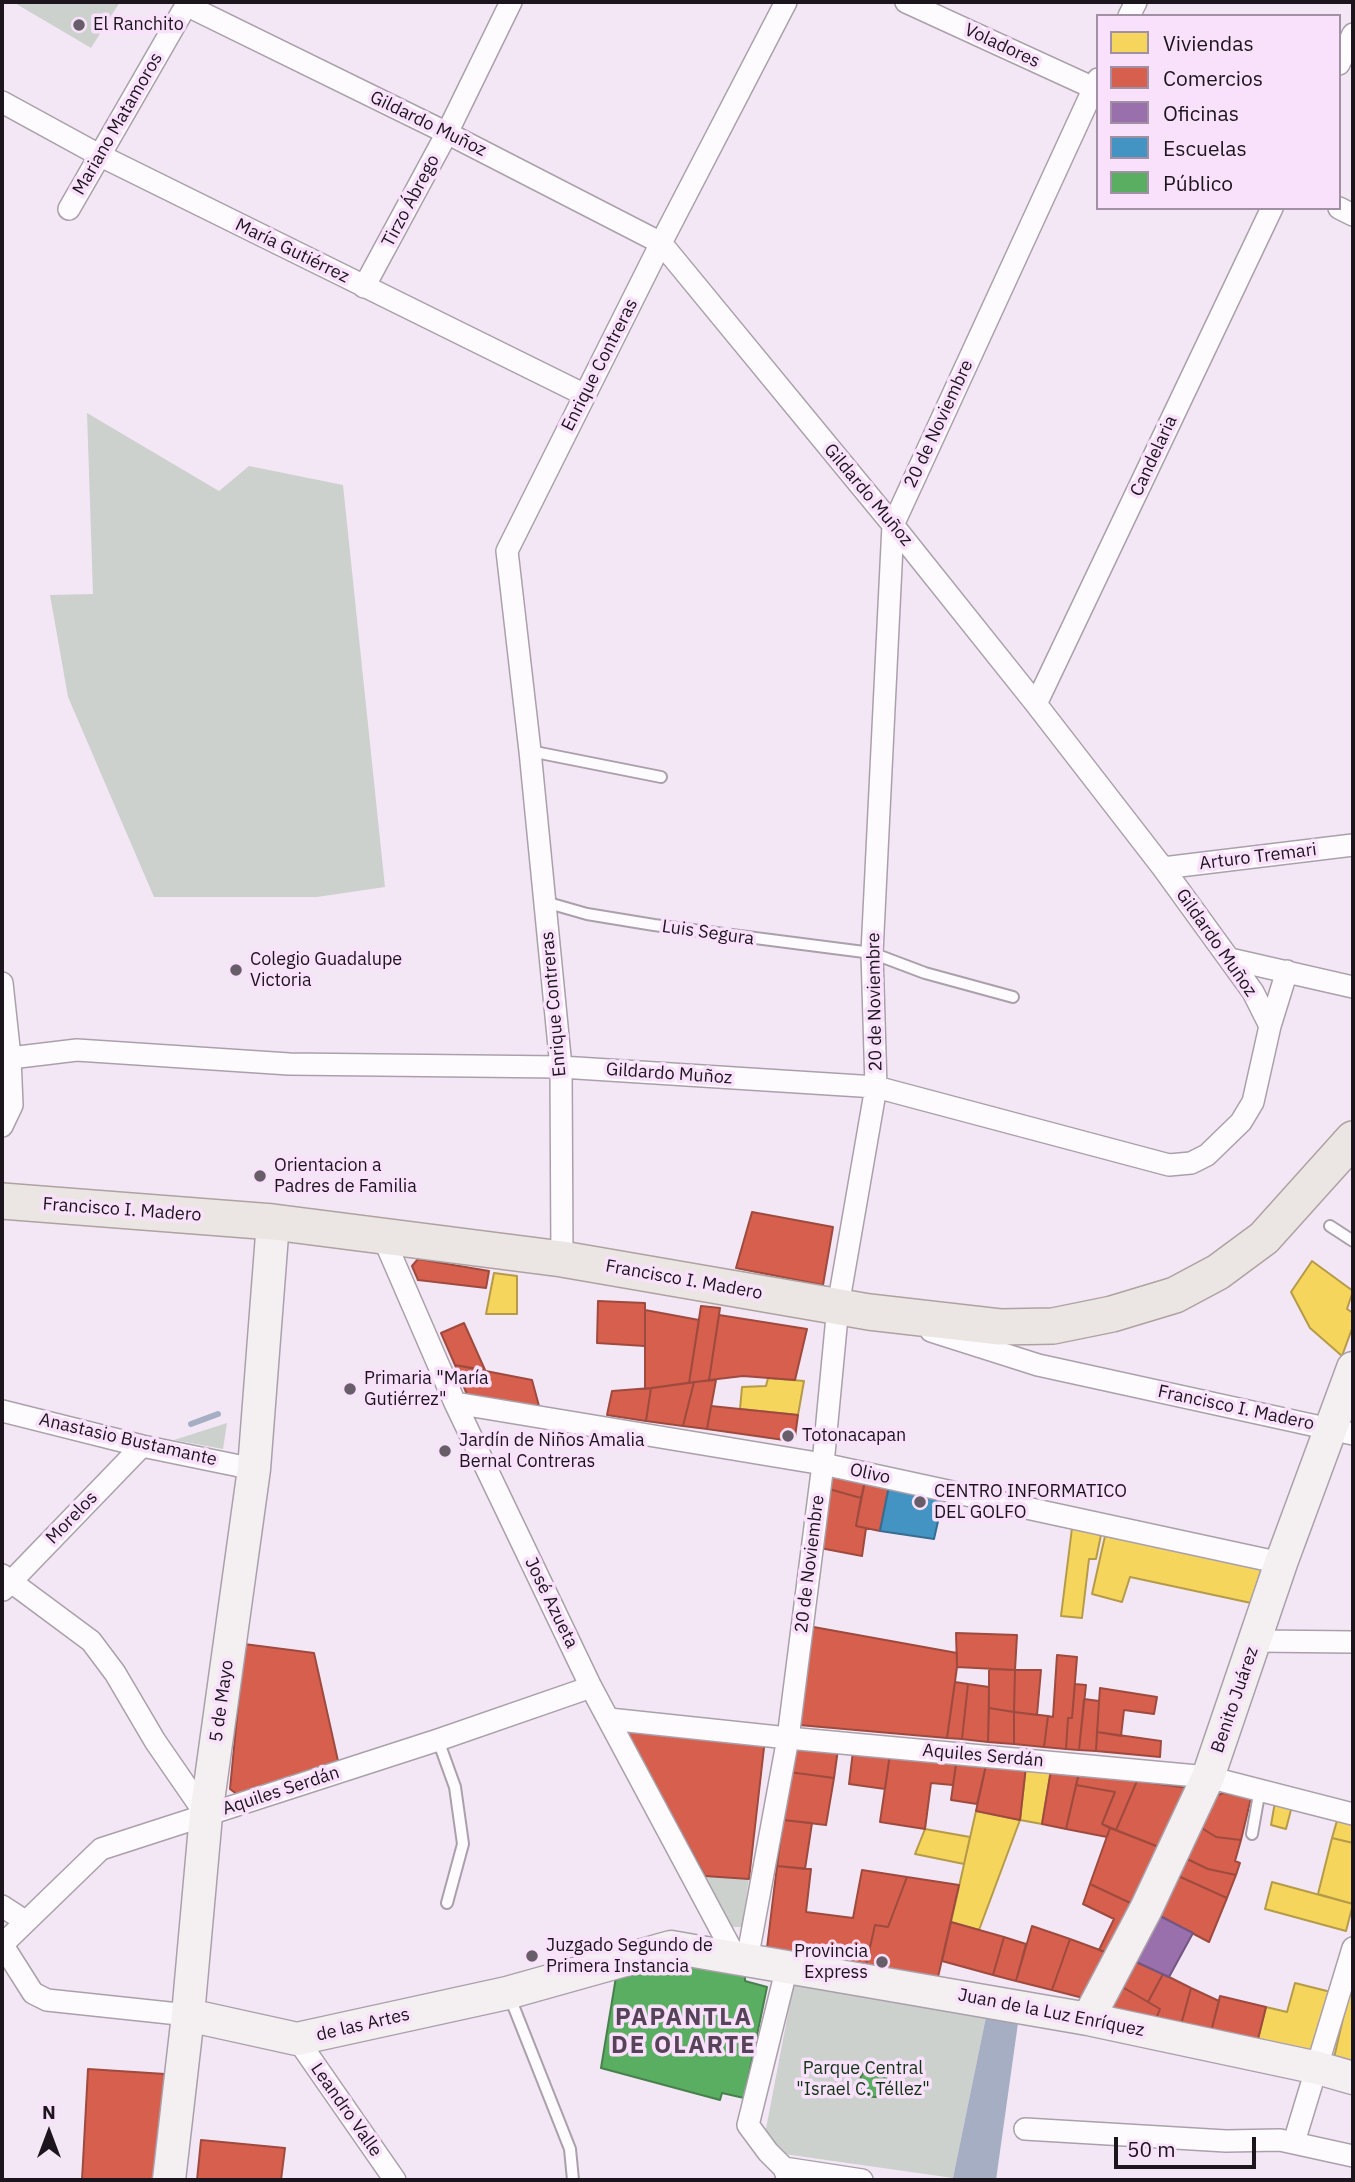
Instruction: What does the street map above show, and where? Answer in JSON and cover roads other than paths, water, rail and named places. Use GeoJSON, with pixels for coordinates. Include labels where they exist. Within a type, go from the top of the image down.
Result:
{"type":"FeatureCollection","features":[{"type":"Feature","properties":{"kind":"main road"},"geometry":{"type":"LineString","coordinates":[[853,1309],[1000,1327],[1053,1326],[1112,1314],[1175,1294],[1218,1272],[1265,1238],[1353,1139]]}},
{"type":"Feature","properties":{"kind":"main road","name":"Francisco I. Madero"},"geometry":{"type":"LineString","coordinates":[[2,1201],[273,1222],[562,1259],[853,1309]]}},
{"type":"Feature","properties":{"kind":"street","name":"Tirzo Ábrego"},"geometry":{"type":"LineString","coordinates":[[364,287],[447,133],[511,2]]}},
{"type":"Feature","properties":{"kind":"street","name":"Enrique Contreras"},"geometry":{"type":"LineString","coordinates":[[562,1259],[561,1066],[507,551],[661,243],[786,2]]}},
{"type":"Feature","properties":{"kind":"street","name":"Voladores"},"geometry":{"type":"LineString","coordinates":[[906,2],[1096,86]]}},
{"type":"Feature","properties":{"kind":"street","name":"Gildardo Muñoz"},"geometry":{"type":"LineString","coordinates":[[6,1058],[77,1051],[289,1064],[561,1066],[876,1087],[1169,1165],[1191,1163],[1207,1155],[1241,1122],[1253,1102],[1270,1026],[1253,992],[1230,959],[1036,704],[661,243],[187,3]]}},
{"type":"Feature","properties":{"kind":"street","name":"Mariano Matamoros"},"geometry":{"type":"LineString","coordinates":[[68,209],[187,3]]}},
{"type":"Feature","properties":{"kind":"street"},"geometry":{"type":"LineString","coordinates":[[1341,60],[1353,34]]}},
{"type":"Feature","properties":{"kind":"street","name":"20 de Noviembre"},"geometry":{"type":"LineString","coordinates":[[742,1960],[788,1738],[823,1464],[853,1309],[876,1087],[872,953],[893,525],[1096,86]]}},
{"type":"Feature","properties":{"kind":"street","name":"María Gutiérrez"},"geometry":{"type":"LineString","coordinates":[[2,102],[99,155],[585,395]]}},
{"type":"Feature","properties":{"kind":"street","name":"Candelaria"},"geometry":{"type":"LineString","coordinates":[[1036,704],[1271,210]]}},
{"type":"Feature","properties":{"kind":"street","name":"Arturo Tremari"},"geometry":{"type":"LineString","coordinates":[[1163,868],[1353,845]]}},
{"type":"Feature","properties":{"kind":"street"},"geometry":{"type":"LineString","coordinates":[[1230,959],[1353,986]]}},
{"type":"Feature","properties":{"kind":"street"},"geometry":{"type":"LineString","coordinates":[[1270,1026],[1287,971]]}},
{"type":"Feature","properties":{"kind":"street"},"geometry":{"type":"LineString","coordinates":[[2,983],[6,1058],[12,1105],[2,1126]]}},
{"type":"Feature","properties":{"kind":"street","name":"5 de Mayo"},"geometry":{"type":"LineString","coordinates":[[169,2180],[188,2015],[206,1815],[254,1469],[273,1222]]}},
{"type":"Feature","properties":{"kind":"street","name":"José Azueta"},"geometry":{"type":"LineString","coordinates":[[383,1237],[455,1404],[592,1687],[742,1960]]}},
{"type":"Feature","properties":{"kind":"street","name":"Francisco I. Madero"},"geometry":{"type":"LineString","coordinates":[[853,1309],[1038,1365],[1342,1431]]}},
{"type":"Feature","properties":{"kind":"street","name":"Benito Juárez"},"geometry":{"type":"LineString","coordinates":[[1088,2019],[1146,1909],[1208,1777],[1281,1563],[1342,1431],[1353,1368]]}},
{"type":"Feature","properties":{"kind":"street","name":"Olivo"},"geometry":{"type":"LineString","coordinates":[[455,1404],[823,1464],[1281,1563]]}},
{"type":"Feature","properties":{"kind":"street","name":"Anastasio Bustamante"},"geometry":{"type":"LineString","coordinates":[[2,1411],[142,1446],[254,1469]]}},
{"type":"Feature","properties":{"kind":"street","name":"Morelos"},"geometry":{"type":"LineString","coordinates":[[5,1582],[142,1446]]}},
{"type":"Feature","properties":{"kind":"street"},"geometry":{"type":"LineString","coordinates":[[5,1582],[91,1641],[115,1673],[155,1741],[206,1815]]}},
{"type":"Feature","properties":{"kind":"street"},"geometry":{"type":"LineString","coordinates":[[1256,1641],[1353,1642]]}},
{"type":"Feature","properties":{"kind":"street","name":"Aquiles Serdán"},"geometry":{"type":"LineString","coordinates":[[2,1944],[101,1849],[592,1687]]}},
{"type":"Feature","properties":{"kind":"street","name":"Aquiles Serdán"},"geometry":{"type":"LineString","coordinates":[[609,1719],[1208,1777],[1260,1788],[1353,1814]]}},
{"type":"Feature","properties":{"kind":"street"},"geometry":{"type":"LineString","coordinates":[[2,1906],[25,1921]]}},
{"type":"Feature","properties":{"kind":"street","name":"de las Artes"},"geometry":{"type":"LineString","coordinates":[[2,1944],[33,1993],[47,2000],[188,2015],[297,2039],[508,1993],[671,1947],[742,1960]]}},
{"type":"Feature","properties":{"kind":"street"},"geometry":{"type":"LineString","coordinates":[[1294,2141],[1353,1948]]}},
{"type":"Feature","properties":{"kind":"street","name":"Juan de la Luz Enríquez"},"geometry":{"type":"LineString","coordinates":[[742,1960],[1088,2019],[1318,2067],[1353,2078]]}},
{"type":"Feature","properties":{"kind":"street"},"geometry":{"type":"LineString","coordinates":[[787,1967],[748,2125],[786,2174],[862,2180]]}},
{"type":"Feature","properties":{"kind":"street","name":"Leandro Valle"},"geometry":{"type":"LineString","coordinates":[[297,2039],[395,2180]]}},
{"type":"Feature","properties":{"kind":"street"},"geometry":{"type":"LineString","coordinates":[[1025,2129],[1226,2141],[1294,2141],[1353,2156]]}},
{"type":"Feature","properties":{"kind":"lane"},"geometry":{"type":"LineString","coordinates":[[530,751],[661,776]]}},
{"type":"Feature","properties":{"kind":"lane","name":"Luis Segura"},"geometry":{"type":"LineString","coordinates":[[545,902],[587,914],[640,923],[872,953],[925,973],[1013,997]]}},
{"type":"Feature","properties":{"kind":"lane"},"geometry":{"type":"LineString","coordinates":[[1330,1226],[1353,1241]]}},
{"type":"Feature","properties":{"kind":"lane"},"geometry":{"type":"LineString","coordinates":[[438,1740],[456,1787],[463,1844],[447,1903]]}},
{"type":"Feature","properties":{"kind":"lane"},"geometry":{"type":"LineString","coordinates":[[1252,1833],[1260,1788]]}},
{"type":"Feature","properties":{"kind":"lane"},"geometry":{"type":"LineString","coordinates":[[508,1993],[570,2149],[573,2180]]}},
{"type":"Feature","properties":{"kind":"water"},"geometry":{"type":"Polygon","coordinates":[[[987,2012],[1018,2023],[996,2180],[964,2180],[953,2178],[987,2012]]]}},
{"type":"Feature","properties":{"kind":"waterway"},"geometry":{"type":"LineString","coordinates":[[191,1424],[218,1414]]}},
{"type":"Feature","properties":{"kind":"place","name":"El Ranchito"},"geometry":{"type":"Point","coordinates":[79,25]}},
{"type":"Feature","properties":{"kind":"place","name":"Colegio Guadalupe Victoria"},"geometry":{"type":"Point","coordinates":[236,970]}},
{"type":"Feature","properties":{"kind":"place","name":"Orientacion a Padres de Familia"},"geometry":{"type":"Point","coordinates":[260,1176]}},
{"type":"Feature","properties":{"kind":"place","name":"Primaria \"María Gutiérrez\""},"geometry":{"type":"Point","coordinates":[350,1389]}},
{"type":"Feature","properties":{"kind":"place","name":"Totonacapan"},"geometry":{"type":"Point","coordinates":[788,1436]}},
{"type":"Feature","properties":{"kind":"place","name":"Jardín de Niños Amalia Bernal Contreras"},"geometry":{"type":"Point","coordinates":[445,1451]}},
{"type":"Feature","properties":{"kind":"place","name":"CENTRO INFORMATICO DEL GOLFO"},"geometry":{"type":"Point","coordinates":[920,1502]}},
{"type":"Feature","properties":{"kind":"place","name":"Juzgado Segundo de Primera Instancia"},"geometry":{"type":"Point","coordinates":[532,1956]}},
{"type":"Feature","properties":{"kind":"place","name":"Provincia Express"},"geometry":{"type":"Point","coordinates":[882,1962]}},
{"type":"Feature","properties":{"kind":"district","name":"PAPANTLA DE OLARTE"},"geometry":{"type":"Point","coordinates":[684,2032]}},
{"type":"Feature","properties":{"kind":"park label","name":"Parque Central \"Israel C. Téllez\""},"geometry":{"type":"Point","coordinates":[863,2079]}}]}
